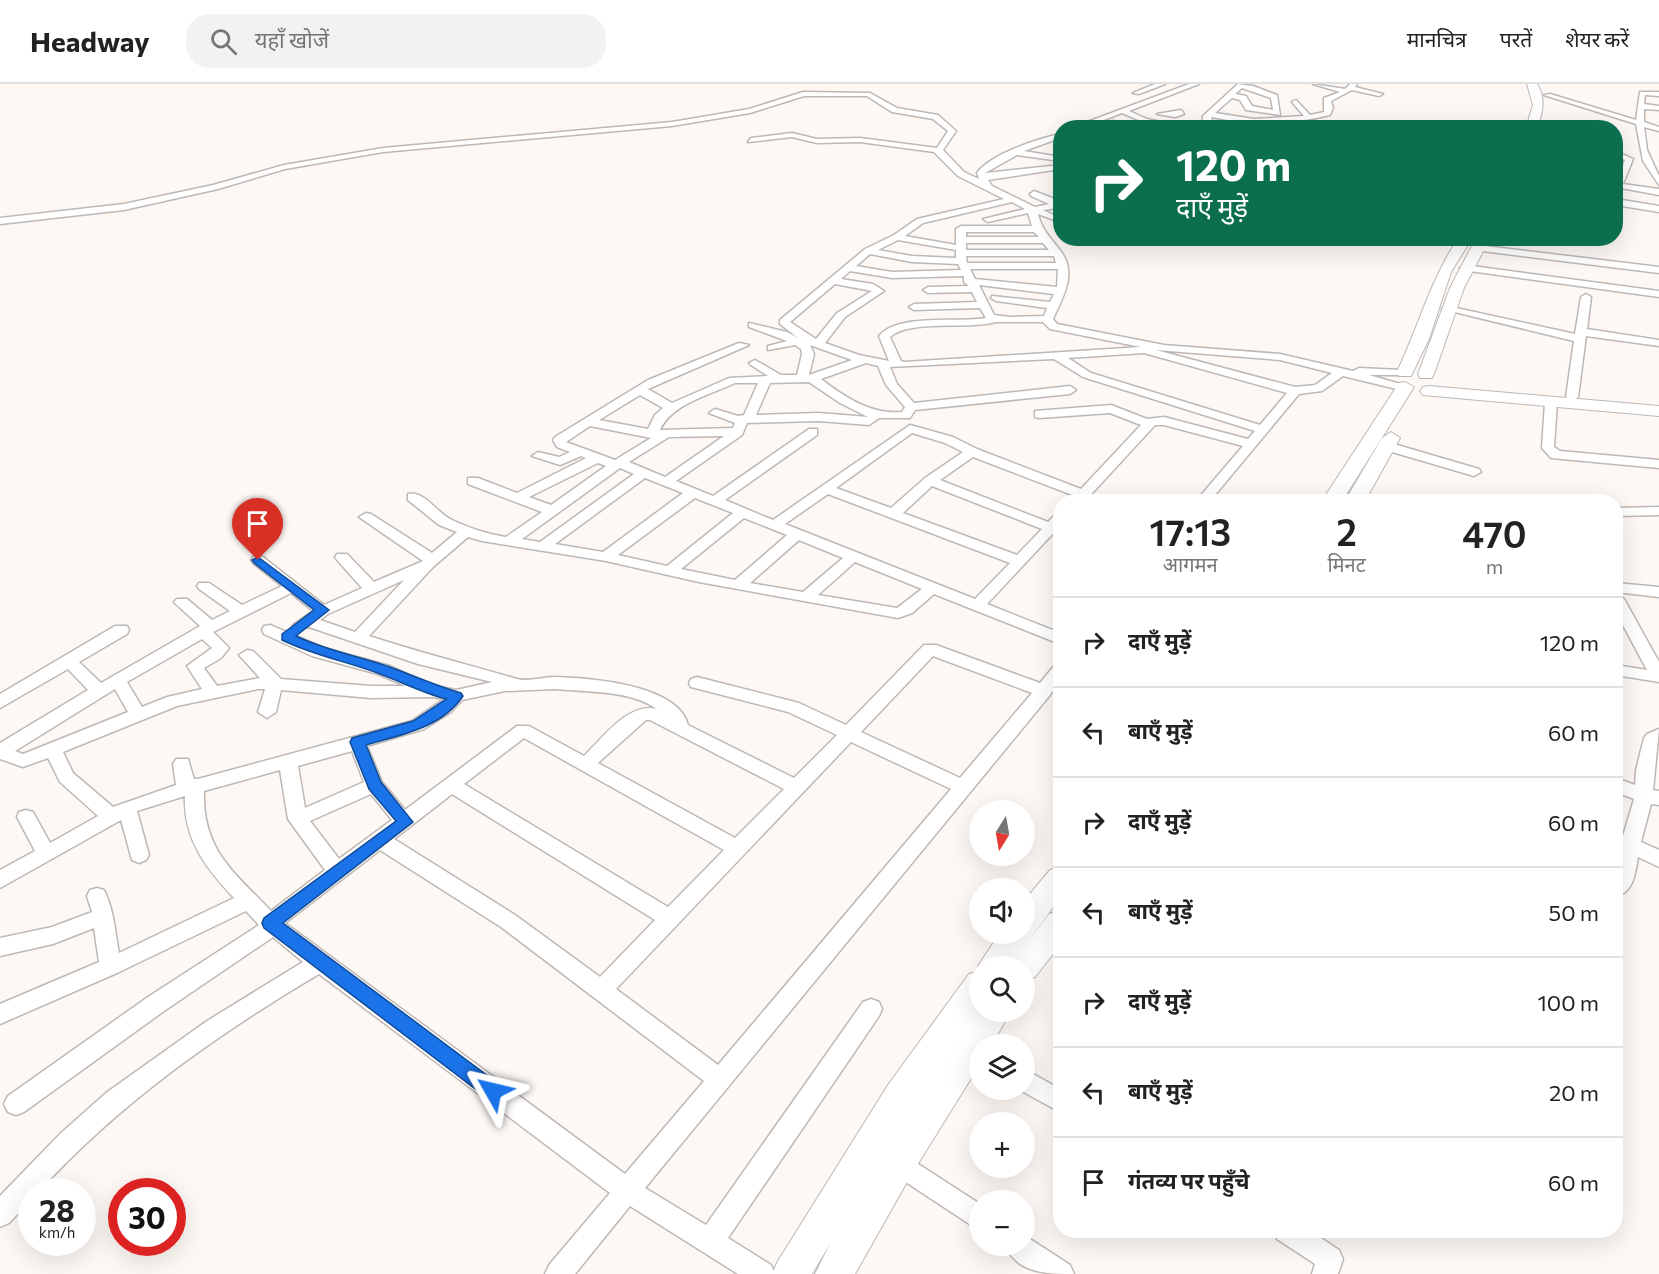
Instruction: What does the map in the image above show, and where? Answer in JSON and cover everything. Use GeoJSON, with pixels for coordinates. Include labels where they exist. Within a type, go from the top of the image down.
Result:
{"type":"FeatureCollection","features":[{"type":"Feature","properties":{"kind":"main road"},"geometry":{"type":"LineString","coordinates":[[1532,84],[1538,94],[1539,106],[1534,120]]}},
{"type":"Feature","properties":{"kind":"main road"},"geometry":{"type":"LineString","coordinates":[[1541,84],[1548,95],[1544,120]]}},
{"type":"Feature","properties":{"kind":"main road"},"geometry":{"type":"LineString","coordinates":[[1337,494],[1418,381],[1421,339],[1444,272],[1471,246]]}},
{"type":"Feature","properties":{"kind":"main road"},"geometry":{"type":"LineString","coordinates":[[1359,494],[1387,446],[1418,381],[1473,246]]}},
{"type":"Feature","properties":{"kind":"main road"},"geometry":{"type":"LineString","coordinates":[[1418,381],[1496,391],[1659,405]]}},
{"type":"Feature","properties":{"kind":"main road"},"geometry":{"type":"LineString","coordinates":[[1418,381],[1551,402],[1659,411]]}},
{"type":"Feature","properties":{"kind":"main road"},"geometry":{"type":"LineString","coordinates":[[1035,909],[1053,887]]}},
{"type":"Feature","properties":{"kind":"main road"},"geometry":{"type":"LineString","coordinates":[[1034,956],[1053,932]]}},
{"type":"Feature","properties":{"kind":"main road"},"geometry":{"type":"LineString","coordinates":[[791,1274],[900,1096],[969,999]]}},
{"type":"Feature","properties":{"kind":"main road"},"geometry":{"type":"LineString","coordinates":[[834,1274],[898,1163],[969,1060]]}},
{"type":"Feature","properties":{"kind":"street"},"geometry":{"type":"LineString","coordinates":[[1131,96],[1162,84]]}},
{"type":"Feature","properties":{"kind":"street"},"geometry":{"type":"LineString","coordinates":[[1316,84],[1379,90],[1366,84]]}},
{"type":"Feature","properties":{"kind":"street"},"geometry":{"type":"LineString","coordinates":[[1637,84],[1642,93],[1640,120],[1646,164],[1659,182]]}},
{"type":"Feature","properties":{"kind":"street"},"geometry":{"type":"LineString","coordinates":[[1205,120],[1229,95],[1241,85],[1251,89],[1273,91],[1276,98],[1276,113],[1249,108],[1243,98],[1229,95]]}},
{"type":"Feature","properties":{"kind":"street"},"geometry":{"type":"LineString","coordinates":[[1160,120],[1161,114],[1156,107],[1192,86],[1203,91]]}},
{"type":"Feature","properties":{"kind":"street"},"geometry":{"type":"LineString","coordinates":[[1290,120],[1327,113],[1330,103],[1350,88]]}},
{"type":"Feature","properties":{"kind":"street"},"geometry":{"type":"LineString","coordinates":[[0,221],[124,207],[215,188],[284,167],[383,150],[537,138],[705,119],[750,111],[790,96],[809,94],[864,93],[895,110],[938,118],[952,131],[939,151]]}},
{"type":"Feature","properties":{"kind":"street"},"geometry":{"type":"LineString","coordinates":[[1642,93],[1659,94]]}},
{"type":"Feature","properties":{"kind":"street"},"geometry":{"type":"LineString","coordinates":[[1548,95],[1607,116],[1640,120],[1659,119]]}},
{"type":"Feature","properties":{"kind":"street"},"geometry":{"type":"LineString","coordinates":[[1323,96],[1330,103],[1333,114],[1326,116]]}},
{"type":"Feature","properties":{"kind":"street"},"geometry":{"type":"LineString","coordinates":[[1095,120],[1121,110],[1170,98]]}},
{"type":"Feature","properties":{"kind":"street"},"geometry":{"type":"LineString","coordinates":[[1296,102],[1308,117]]}},
{"type":"Feature","properties":{"kind":"street"},"geometry":{"type":"LineString","coordinates":[[1330,103],[1340,105]]}},
{"type":"Feature","properties":{"kind":"street"},"geometry":{"type":"LineString","coordinates":[[1103,106],[1121,110],[1143,120]]}},
{"type":"Feature","properties":{"kind":"street"},"geometry":{"type":"LineString","coordinates":[[1641,106],[1659,108]]}},
{"type":"Feature","properties":{"kind":"street"},"geometry":{"type":"LineString","coordinates":[[1161,114],[1175,115],[1181,112]]}},
{"type":"Feature","properties":{"kind":"street"},"geometry":{"type":"LineString","coordinates":[[1210,114],[1236,120]]}},
{"type":"Feature","properties":{"kind":"street"},"geometry":{"type":"LineString","coordinates":[[1101,118],[1106,120]]}},
{"type":"Feature","properties":{"kind":"street"},"geometry":{"type":"LineString","coordinates":[[1640,120],[1659,129]]}},
{"type":"Feature","properties":{"kind":"street"},"geometry":{"type":"LineString","coordinates":[[751,140],[792,135],[817,141],[855,140],[939,151],[956,171],[983,181],[1010,200],[1053,218]]}},
{"type":"Feature","properties":{"kind":"street"},"geometry":{"type":"LineString","coordinates":[[983,181],[981,173],[985,168],[1016,152],[1053,138]]}},
{"type":"Feature","properties":{"kind":"street"},"geometry":{"type":"LineString","coordinates":[[1044,141],[1053,144]]}},
{"type":"Feature","properties":{"kind":"street"},"geometry":{"type":"LineString","coordinates":[[1016,152],[1053,161]]}},
{"type":"Feature","properties":{"kind":"street"},"geometry":{"type":"LineString","coordinates":[[1623,156],[1629,159],[1623,167]]}},
{"type":"Feature","properties":{"kind":"street"},"geometry":{"type":"LineString","coordinates":[[983,181],[1053,164]]}},
{"type":"Feature","properties":{"kind":"street"},"geometry":{"type":"LineString","coordinates":[[1646,164],[1659,166]]}},
{"type":"Feature","properties":{"kind":"street"},"geometry":{"type":"LineString","coordinates":[[1623,188],[1659,192]]}},
{"type":"Feature","properties":{"kind":"street"},"geometry":{"type":"LineString","coordinates":[[1034,194],[1053,201]]}},
{"type":"Feature","properties":{"kind":"street"},"geometry":{"type":"LineString","coordinates":[[1010,200],[920,220],[897,237],[868,251],[784,322],[819,343],[862,361],[883,364],[1073,355],[1127,346],[1281,357],[1346,372],[1371,381],[1418,381]]}},
{"type":"Feature","properties":{"kind":"street"},"geometry":{"type":"LineString","coordinates":[[1623,204],[1659,209]]}},
{"type":"Feature","properties":{"kind":"street"},"geometry":{"type":"LineString","coordinates":[[988,219],[1053,206]]}},
{"type":"Feature","properties":{"kind":"street"},"geometry":{"type":"LineString","coordinates":[[1032,210],[1037,229],[1056,253],[1062,267],[1059,292],[1053,306],[1051,323],[1073,355]]}},
{"type":"Feature","properties":{"kind":"street"},"geometry":{"type":"LineString","coordinates":[[935,218],[961,229],[1037,229]]}},
{"type":"Feature","properties":{"kind":"street"},"geometry":{"type":"LineString","coordinates":[[961,229],[965,265],[990,317],[1001,320]]}},
{"type":"Feature","properties":{"kind":"street"},"geometry":{"type":"LineString","coordinates":[[897,237],[965,265],[985,282],[1059,292]]}},
{"type":"Feature","properties":{"kind":"street"},"geometry":{"type":"LineString","coordinates":[[849,268],[892,275],[965,265],[1047,240]]}},
{"type":"Feature","properties":{"kind":"street"},"geometry":{"type":"LineString","coordinates":[[1501,246],[1659,270]]}},
{"type":"Feature","properties":{"kind":"street"},"geometry":{"type":"LineString","coordinates":[[868,251],[912,259],[977,266],[1062,267]]}},
{"type":"Feature","properties":{"kind":"street"},"geometry":{"type":"LineString","coordinates":[[928,290],[965,265],[975,253],[1056,253]]}},
{"type":"Feature","properties":{"kind":"street"},"geometry":{"type":"LineString","coordinates":[[1465,268],[1659,294]]}},
{"type":"Feature","properties":{"kind":"street"},"geometry":{"type":"LineString","coordinates":[[819,343],[841,315],[879,291],[869,286],[834,281]]}},
{"type":"Feature","properties":{"kind":"street"},"geometry":{"type":"LineString","coordinates":[[1572,398],[1586,297]]}},
{"type":"Feature","properties":{"kind":"street"},"geometry":{"type":"LineString","coordinates":[[996,298],[1053,306]]}},
{"type":"Feature","properties":{"kind":"street"},"geometry":{"type":"LineString","coordinates":[[914,307],[983,305]]}},
{"type":"Feature","properties":{"kind":"street"},"geometry":{"type":"LineString","coordinates":[[1447,309],[1582,335],[1659,343]]}},
{"type":"Feature","properties":{"kind":"street"},"geometry":{"type":"LineString","coordinates":[[897,365],[884,336],[889,331],[917,325],[980,323],[1026,318],[1295,391],[1318,388],[1346,372]]}},
{"type":"Feature","properties":{"kind":"street"},"geometry":{"type":"LineString","coordinates":[[753,325],[798,341],[807,351],[807,378]]}},
{"type":"Feature","properties":{"kind":"street"},"geometry":{"type":"LineString","coordinates":[[772,348],[798,341]]}},
{"type":"Feature","properties":{"kind":"street"},"geometry":{"type":"LineString","coordinates":[[743,345],[639,389],[559,440],[561,444],[716,500],[1053,636]]}},
{"type":"Feature","properties":{"kind":"street"},"geometry":{"type":"LineString","coordinates":[[1144,350],[1164,348]]}},
{"type":"Feature","properties":{"kind":"street"},"geometry":{"type":"LineString","coordinates":[[1057,356],[1087,375],[1257,436]]}},
{"type":"Feature","properties":{"kind":"street"},"geometry":{"type":"LineString","coordinates":[[511,540],[658,434],[659,418],[671,408],[740,378],[807,378],[862,361]]}},
{"type":"Feature","properties":{"kind":"street"},"geometry":{"type":"LineString","coordinates":[[667,481],[742,423],[770,379],[775,375],[773,371],[755,363]]}},
{"type":"Feature","properties":{"kind":"street"},"geometry":{"type":"LineString","coordinates":[[883,364],[892,385],[911,407]]}},
{"type":"Feature","properties":{"kind":"street"},"geometry":{"type":"LineString","coordinates":[[807,378],[842,400],[876,412],[902,416],[909,413],[911,407]]}},
{"type":"Feature","properties":{"kind":"street"},"geometry":{"type":"LineString","coordinates":[[639,389],[671,408]]}},
{"type":"Feature","properties":{"kind":"street"},"geometry":{"type":"LineString","coordinates":[[911,407],[1070,390]]}},
{"type":"Feature","properties":{"kind":"street"},"geometry":{"type":"LineString","coordinates":[[1209,494],[1295,391]]}},
{"type":"Feature","properties":{"kind":"street"},"geometry":{"type":"LineString","coordinates":[[1551,402],[1548,448],[1556,455],[1659,464]]}},
{"type":"Feature","properties":{"kind":"street"},"geometry":{"type":"LineString","coordinates":[[1039,414],[1111,409],[1149,424]]}},
{"type":"Feature","properties":{"kind":"street"},"geometry":{"type":"LineString","coordinates":[[589,422],[658,434],[742,423],[819,417],[869,421],[873,419],[876,412]]}},
{"type":"Feature","properties":{"kind":"street"},"geometry":{"type":"LineString","coordinates":[[715,413],[742,423]]}},
{"type":"Feature","properties":{"kind":"street"},"geometry":{"type":"LineString","coordinates":[[1083,494],[1149,424],[1157,420],[1257,436]]}},
{"type":"Feature","properties":{"kind":"street"},"geometry":{"type":"LineString","coordinates":[[775,525],[910,429],[949,440],[972,452],[1073,494]]}},
{"type":"Feature","properties":{"kind":"street"},"geometry":{"type":"LineString","coordinates":[[716,500],[813,432]]}},
{"type":"Feature","properties":{"kind":"street"},"geometry":{"type":"LineString","coordinates":[[1387,446],[1474,472]]}},
{"type":"Feature","properties":{"kind":"street"},"geometry":{"type":"LineString","coordinates":[[538,456],[560,460],[582,451]]}},
{"type":"Feature","properties":{"kind":"street"},"geometry":{"type":"LineString","coordinates":[[894,514],[930,482],[972,452]]}},
{"type":"Feature","properties":{"kind":"street"},"geometry":{"type":"LineString","coordinates":[[517,498],[597,458]]}},
{"type":"Feature","properties":{"kind":"street"},"geometry":{"type":"LineString","coordinates":[[544,546],[644,473]]}},
{"type":"Feature","properties":{"kind":"street"},"geometry":{"type":"LineString","coordinates":[[473,481],[553,511]]}},
{"type":"Feature","properties":{"kind":"street"},"geometry":{"type":"LineString","coordinates":[[930,482],[1053,522]]}},
{"type":"Feature","properties":{"kind":"street"},"geometry":{"type":"LineString","coordinates":[[826,489],[1019,561]]}},
{"type":"Feature","properties":{"kind":"street"},"geometry":{"type":"LineString","coordinates":[[606,557],[694,492]]}},
{"type":"Feature","properties":{"kind":"street"},"geometry":{"type":"LineString","coordinates":[[412,497],[444,522],[465,532],[606,557],[738,585],[898,613],[906,610],[932,588]]}},
{"type":"Feature","properties":{"kind":"street"},"geometry":{"type":"LineString","coordinates":[[1623,512],[1659,511]]}},
{"type":"Feature","properties":{"kind":"street"},"geometry":{"type":"LineString","coordinates":[[670,571],[743,512]]}},
{"type":"Feature","properties":{"kind":"street"},"geometry":{"type":"LineString","coordinates":[[366,517],[430,562]]}},
{"type":"Feature","properties":{"kind":"street"},"geometry":{"type":"LineString","coordinates":[[977,606],[1053,526]]}},
{"type":"Feature","properties":{"kind":"street"},"geometry":{"type":"LineString","coordinates":[[357,639],[430,562],[465,532]]}},
{"type":"Feature","properties":{"kind":"street"},"geometry":{"type":"LineString","coordinates":[[738,585],[797,534]]}},
{"type":"Feature","properties":{"kind":"street"},"geometry":{"type":"LineString","coordinates":[[808,596],[853,556]]}},
{"type":"Feature","properties":{"kind":"street"},"geometry":{"type":"LineString","coordinates":[[342,557],[372,589]]}},
{"type":"Feature","properties":{"kind":"street"},"geometry":{"type":"LineString","coordinates":[[258,560],[322,610]]}},
{"type":"Feature","properties":{"kind":"street"},"geometry":{"type":"LineString","coordinates":[[286,637],[322,610],[430,562]]}},
{"type":"Feature","properties":{"kind":"street"},"geometry":{"type":"LineString","coordinates":[[204,586],[241,611]]}},
{"type":"Feature","properties":{"kind":"street"},"geometry":{"type":"LineString","coordinates":[[0,752],[39,725],[207,629],[292,587]]}},
{"type":"Feature","properties":{"kind":"street"},"geometry":{"type":"LineString","coordinates":[[1623,589],[1659,592]]}},
{"type":"Feature","properties":{"kind":"street"},"geometry":{"type":"LineString","coordinates":[[182,602],[221,648],[195,666],[212,692]]}},
{"type":"Feature","properties":{"kind":"street"},"geometry":{"type":"LineString","coordinates":[[1623,612],[1659,677]]}},
{"type":"Feature","properties":{"kind":"street"},"geometry":{"type":"LineString","coordinates":[[306,621],[424,660],[522,683]]}},
{"type":"Feature","properties":{"kind":"street"},"geometry":{"type":"LineString","coordinates":[[0,702],[121,630]]}},
{"type":"Feature","properties":{"kind":"street"},"geometry":{"type":"LineString","coordinates":[[270,630],[318,652],[384,670],[433,691],[456,696],[522,683],[555,683],[622,690],[656,700],[677,715],[680,727]]}},
{"type":"Feature","properties":{"kind":"street"},"geometry":{"type":"LineString","coordinates":[[601,990],[930,649],[1044,691]]}},
{"type":"Feature","properties":{"kind":"street"},"geometry":{"type":"LineString","coordinates":[[247,655],[275,683]]}},
{"type":"Feature","properties":{"kind":"street"},"geometry":{"type":"LineString","coordinates":[[69,661],[99,691]]}},
{"type":"Feature","properties":{"kind":"street"},"geometry":{"type":"LineString","coordinates":[[1623,671],[1659,677]]}},
{"type":"Feature","properties":{"kind":"street"},"geometry":{"type":"LineString","coordinates":[[558,1274],[1053,679]]}},
{"type":"Feature","properties":{"kind":"street"},"geometry":{"type":"LineString","coordinates":[[118,680],[138,715]]}},
{"type":"Feature","properties":{"kind":"street"},"geometry":{"type":"LineString","coordinates":[[0,752],[23,761],[173,701],[212,692],[275,683],[371,692],[433,691]]}},
{"type":"Feature","properties":{"kind":"street"},"geometry":{"type":"LineString","coordinates":[[267,712],[275,683]]}},
{"type":"Feature","properties":{"kind":"street"},"geometry":{"type":"LineString","coordinates":[[697,683],[779,702],[963,787]]}},
{"type":"Feature","properties":{"kind":"street"},"geometry":{"type":"LineString","coordinates":[[0,880],[119,812],[191,786],[288,762],[418,725],[445,708],[456,696]]}},
{"type":"Feature","properties":{"kind":"street"},"geometry":{"type":"LineString","coordinates":[[584,766],[643,714],[653,714],[797,788]]}},
{"type":"Feature","properties":{"kind":"street"},"geometry":{"type":"LineString","coordinates":[[16,1104],[272,924],[523,730],[584,766],[738,849]]}},
{"type":"Feature","properties":{"kind":"street"},"geometry":{"type":"LineString","coordinates":[[1623,881],[1630,845],[1651,797],[1645,770],[1653,738],[1659,735]]}},
{"type":"Feature","properties":{"kind":"street"},"geometry":{"type":"LineString","coordinates":[[357,742],[374,785],[405,822]]}},
{"type":"Feature","properties":{"kind":"street"},"geometry":{"type":"LineString","coordinates":[[53,749],[66,777],[119,812],[139,855]]}},
{"type":"Feature","properties":{"kind":"street"},"geometry":{"type":"LineString","coordinates":[[288,762],[297,819],[338,872]]}},
{"type":"Feature","properties":{"kind":"street"},"geometry":{"type":"LineString","coordinates":[[182,764],[191,786],[202,843],[218,868],[272,924],[320,963],[628,1191],[762,1274]]}},
{"type":"Feature","properties":{"kind":"street"},"geometry":{"type":"LineString","coordinates":[[297,819],[374,785]]}},
{"type":"Feature","properties":{"kind":"street"},"geometry":{"type":"LineString","coordinates":[[453,786],[670,919]]}},
{"type":"Feature","properties":{"kind":"street"},"geometry":{"type":"LineString","coordinates":[[1623,787],[1651,797]]}},
{"type":"Feature","properties":{"kind":"street"},"geometry":{"type":"LineString","coordinates":[[26,817],[46,853]]}},
{"type":"Feature","properties":{"kind":"street"},"geometry":{"type":"LineString","coordinates":[[380,840],[508,921],[720,1080]]}},
{"type":"Feature","properties":{"kind":"street"},"geometry":{"type":"LineString","coordinates":[[1630,845],[1659,859]]}},
{"type":"Feature","properties":{"kind":"street"},"geometry":{"type":"LineString","coordinates":[[0,1014],[110,967],[249,900]]}},
{"type":"Feature","properties":{"kind":"street"},"geometry":{"type":"LineString","coordinates":[[0,947],[53,935],[100,906],[110,967]]}},
{"type":"Feature","properties":{"kind":"street"},"geometry":{"type":"LineString","coordinates":[[0,1214],[56,1156],[114,1102],[282,984],[320,963]]}},
{"type":"Feature","properties":{"kind":"street"},"geometry":{"type":"LineString","coordinates":[[709,1243],[871,1009]]}},
{"type":"Feature","properties":{"kind":"street"},"geometry":{"type":"LineString","coordinates":[[1035,1086],[1053,1097]]}},
{"type":"Feature","properties":{"kind":"street"},"geometry":{"type":"LineString","coordinates":[[898,1163],[969,1211]]}},
{"type":"Feature","properties":{"kind":"street"},"geometry":{"type":"LineString","coordinates":[[1304,1238],[1330,1259],[1325,1274]]}},
{"type":"Feature","properties":{"kind":"street"},"geometry":{"type":"LineString","coordinates":[[1034,1256],[1061,1274]]}},
{"type":"Feature","properties":{"kind":"route"},"geometry":{"type":"LineString","coordinates":[[258,560],[322,610],[286,637],[318,652],[384,670],[433,691],[456,696],[445,708],[418,725],[357,742],[374,785],[405,822],[270,923],[320,963],[493,1091]]}}]}
